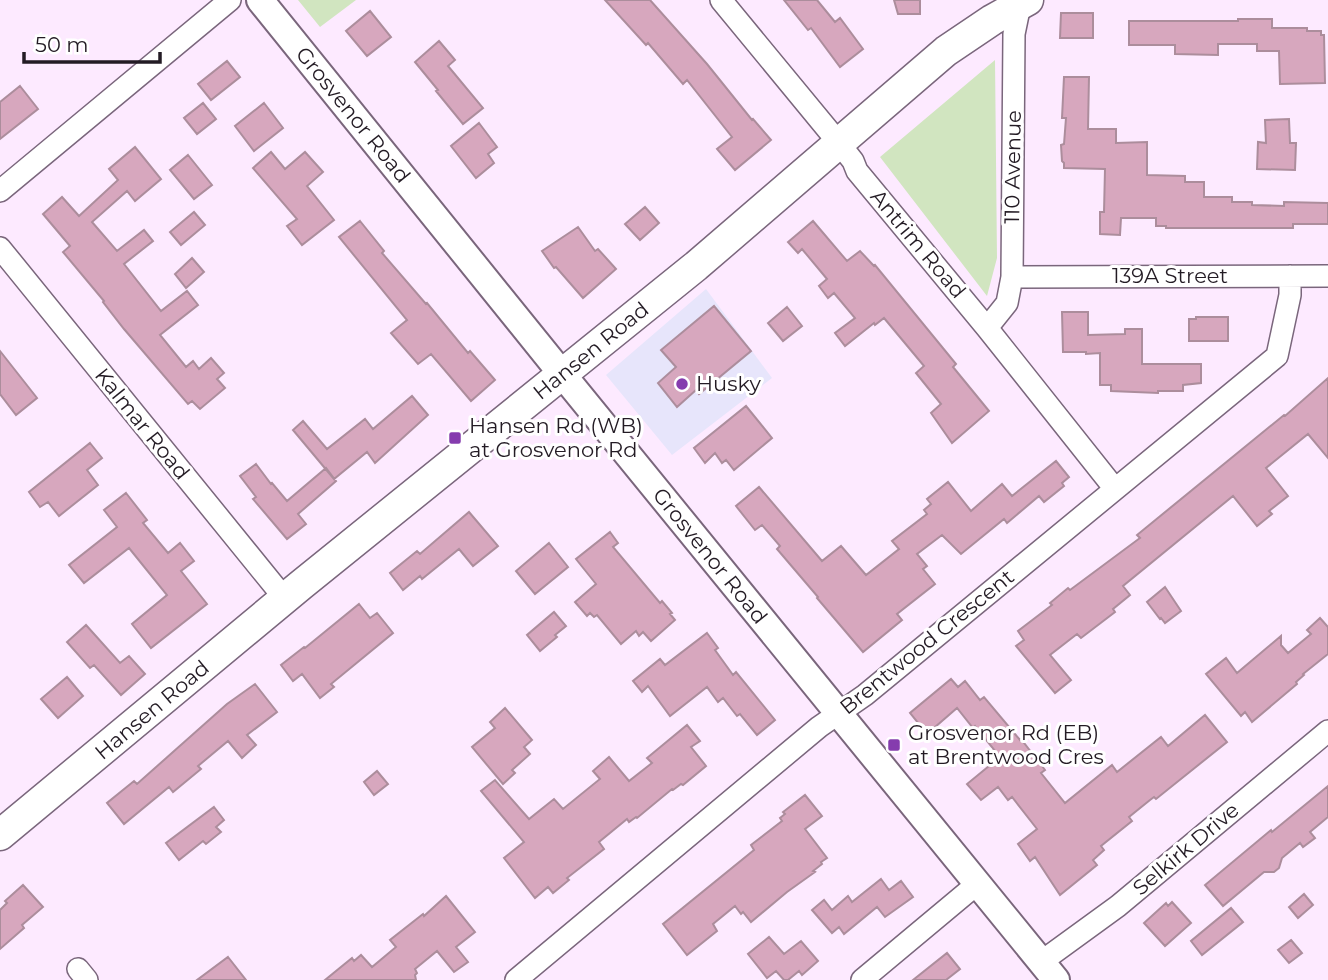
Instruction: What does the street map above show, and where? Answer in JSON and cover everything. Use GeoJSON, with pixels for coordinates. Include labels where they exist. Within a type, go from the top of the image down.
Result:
{"type":"FeatureCollection","features":[{"type":"Feature","properties":{"kind":"main road","name":"Hansen Road"},"geometry":{"type":"LineString","coordinates":[[0,835],[285,599],[696,266],[946,51],[1024,1]]}},
{"type":"Feature","properties":{"kind":"street"},"geometry":{"type":"LineString","coordinates":[[0,191],[230,0]]}},
{"type":"Feature","properties":{"kind":"street","name":"Grosvenor Road"},"geometry":{"type":"LineString","coordinates":[[260,0],[1048,971]]}},
{"type":"Feature","properties":{"kind":"street","name":"Antrim Road"},"geometry":{"type":"LineString","coordinates":[[721,0],[1115,489]]}},
{"type":"Feature","properties":{"kind":"street","name":"110 Avenue"},"geometry":{"type":"LineString","coordinates":[[987,328],[1007,303],[1012,276],[1014,34],[1024,1]]}},
{"type":"Feature","properties":{"kind":"street","name":"Kalmar Road"},"geometry":{"type":"LineString","coordinates":[[0,248],[285,599]]}},
{"type":"Feature","properties":{"kind":"street","name":"139A Street"},"geometry":{"type":"LineString","coordinates":[[1012,276],[1328,276]]}},
{"type":"Feature","properties":{"kind":"street","name":"Brentwood Crescent"},"geometry":{"type":"LineString","coordinates":[[516,980],[819,727],[865,695],[1277,356],[1290,295],[1290,276]]}},
{"type":"Feature","properties":{"kind":"street","name":"Selkirk Drive"},"geometry":{"type":"LineString","coordinates":[[1048,971],[1118,906],[1328,731]]}},
{"type":"Feature","properties":{"kind":"street"},"geometry":{"type":"LineString","coordinates":[[862,980],[978,884]]}},
{"type":"Feature","properties":{"kind":"shaded area"},"geometry":{"type":"Polygon","coordinates":[[[706,289],[772,378],[672,455],[606,375],[706,289]]]}},
{"type":"Feature","properties":{"kind":"green space"},"geometry":{"type":"Polygon","coordinates":[[[298,0],[356,0],[320,27],[298,0]]]}},
{"type":"Feature","properties":{"kind":"green space"},"geometry":{"type":"Polygon","coordinates":[[[995,60],[997,258],[987,296],[880,157],[995,60]]]}},
{"type":"Feature","properties":{"kind":"building"},"geometry":{"type":"Polygon","coordinates":[[[605,0],[650,0],[771,140],[735,170],[717,149],[732,137],[687,80],[683,84],[648,43],[646,45],[605,0]]]}},
{"type":"Feature","properties":{"kind":"building"},"geometry":{"type":"Polygon","coordinates":[[[784,0],[817,0],[835,22],[840,18],[863,49],[840,67],[811,28],[808,30],[784,0]]]}},
{"type":"Feature","properties":{"kind":"building"},"geometry":{"type":"Polygon","coordinates":[[[894,0],[920,0],[920,14],[898,14],[894,0]]]}},
{"type":"Feature","properties":{"kind":"building"},"geometry":{"type":"Polygon","coordinates":[[[370,11],[391,37],[367,56],[346,31],[370,11]]]}},
{"type":"Feature","properties":{"kind":"building"},"geometry":{"type":"Polygon","coordinates":[[[1061,13],[1093,13],[1093,38],[1060,38],[1061,13]]]}},
{"type":"Feature","properties":{"kind":"building"},"geometry":{"type":"Polygon","coordinates":[[[1272,19],[1272,28],[1307,28],[1307,31],[1321,31],[1321,35],[1324,35],[1325,83],[1280,84],[1279,51],[1257,51],[1257,44],[1218,44],[1218,55],[1175,54],[1175,45],[1129,45],[1129,21],[1272,19]]]}},
{"type":"Feature","properties":{"kind":"building"},"geometry":{"type":"Polygon","coordinates":[[[439,41],[455,60],[448,66],[483,108],[463,124],[415,62],[439,41]]]}},
{"type":"Feature","properties":{"kind":"building"},"geometry":{"type":"Polygon","coordinates":[[[227,61],[240,77],[211,100],[198,84],[227,61]]]}},
{"type":"Feature","properties":{"kind":"building"},"geometry":{"type":"Polygon","coordinates":[[[1064,77],[1089,77],[1088,129],[1116,129],[1116,143],[1147,142],[1147,175],[1185,176],[1185,182],[1204,182],[1204,197],[1232,197],[1232,202],[1284,206],[1284,202],[1328,203],[1328,224],[1293,224],[1293,228],[1166,228],[1156,226],[1156,218],[1121,218],[1120,235],[1100,234],[1100,212],[1104,212],[1105,169],[1064,168],[1062,161],[1061,145],[1064,144],[1066,118],[1062,118],[1064,77]]]}},
{"type":"Feature","properties":{"kind":"building"},"geometry":{"type":"Polygon","coordinates":[[[20,86],[38,109],[0,139],[0,102],[20,86]]]}},
{"type":"Feature","properties":{"kind":"building"},"geometry":{"type":"Polygon","coordinates":[[[203,103],[216,119],[197,134],[184,118],[203,103]]]}},
{"type":"Feature","properties":{"kind":"building"},"geometry":{"type":"Polygon","coordinates":[[[264,103],[283,128],[254,151],[235,126],[264,103]]]}},
{"type":"Feature","properties":{"kind":"building"},"geometry":{"type":"Polygon","coordinates":[[[1289,119],[1290,143],[1296,143],[1295,170],[1257,169],[1258,142],[1266,143],[1265,120],[1289,119]]]}},
{"type":"Feature","properties":{"kind":"building"},"geometry":{"type":"Polygon","coordinates":[[[479,123],[497,147],[488,154],[494,163],[476,178],[451,146],[479,123]]]}},
{"type":"Feature","properties":{"kind":"building"},"geometry":{"type":"Polygon","coordinates":[[[135,147],[161,179],[135,201],[127,191],[92,222],[117,251],[144,230],[153,241],[124,264],[161,311],[187,291],[198,305],[160,335],[186,367],[193,361],[199,369],[211,358],[224,373],[217,379],[225,388],[200,409],[192,401],[188,404],[124,329],[63,252],[70,246],[43,214],[62,197],[79,216],[118,180],[109,169],[135,147]]]}},
{"type":"Feature","properties":{"kind":"building"},"geometry":{"type":"Polygon","coordinates":[[[271,152],[285,169],[305,152],[323,172],[307,186],[334,220],[302,245],[287,226],[297,219],[253,168],[271,152]]]}},
{"type":"Feature","properties":{"kind":"building"},"geometry":{"type":"Polygon","coordinates":[[[188,155],[212,185],[194,199],[170,170],[188,155]]]}},
{"type":"Feature","properties":{"kind":"building"},"geometry":{"type":"Polygon","coordinates":[[[645,207],[659,223],[640,240],[625,224],[645,207]]]}},
{"type":"Feature","properties":{"kind":"building"},"geometry":{"type":"Polygon","coordinates":[[[194,212],[205,225],[181,245],[170,232],[194,212]]]}},
{"type":"Feature","properties":{"kind":"building"},"geometry":{"type":"Polygon","coordinates":[[[360,221],[384,251],[382,253],[468,353],[470,351],[495,380],[471,401],[431,354],[418,364],[391,333],[407,320],[339,237],[360,221]]]}},
{"type":"Feature","properties":{"kind":"building"},"geometry":{"type":"Polygon","coordinates":[[[813,221],[847,261],[860,251],[875,265],[956,364],[953,367],[989,411],[952,443],[931,413],[941,404],[916,373],[924,366],[884,318],[845,346],[835,333],[855,318],[834,293],[828,298],[819,286],[827,279],[802,249],[798,253],[788,242],[813,221]]]}},
{"type":"Feature","properties":{"kind":"building"},"geometry":{"type":"Polygon","coordinates":[[[578,227],[595,251],[598,249],[616,269],[583,298],[556,267],[554,268],[542,251],[578,227]]]}},
{"type":"Feature","properties":{"kind":"building"},"geometry":{"type":"Polygon","coordinates":[[[192,258],[204,272],[186,288],[175,274],[192,258]]]}},
{"type":"Feature","properties":{"kind":"building"},"geometry":{"type":"Polygon","coordinates":[[[714,306],[751,351],[699,394],[696,390],[677,407],[658,383],[676,367],[661,350],[714,306]]]}},
{"type":"Feature","properties":{"kind":"building"},"geometry":{"type":"Polygon","coordinates":[[[787,307],[802,326],[783,341],[768,323],[787,307]]]}},
{"type":"Feature","properties":{"kind":"building"},"geometry":{"type":"Polygon","coordinates":[[[1062,312],[1088,312],[1088,335],[1125,334],[1125,329],[1142,329],[1142,364],[1201,364],[1201,383],[1183,385],[1183,391],[1111,391],[1111,385],[1100,385],[1100,353],[1063,352],[1062,312]]]}},
{"type":"Feature","properties":{"kind":"building"},"geometry":{"type":"Polygon","coordinates":[[[1228,317],[1228,341],[1189,341],[1189,319],[1228,317]]]}},
{"type":"Feature","properties":{"kind":"building"},"geometry":{"type":"Polygon","coordinates":[[[0,351],[37,398],[16,415],[0,394],[0,351]]]}},
{"type":"Feature","properties":{"kind":"building"},"geometry":{"type":"Polygon","coordinates":[[[1328,378],[1328,458],[1308,434],[1266,468],[1288,496],[1269,511],[1272,514],[1257,526],[1233,496],[1123,586],[1130,595],[1113,609],[1115,612],[1081,638],[1077,634],[1050,655],[1071,680],[1055,693],[1016,646],[1024,640],[1018,631],[1052,605],[1050,603],[1068,588],[1070,590],[1140,538],[1137,535],[1328,378]]]}},
{"type":"Feature","properties":{"kind":"building"},"geometry":{"type":"Polygon","coordinates":[[[412,396],[428,415],[375,463],[367,452],[334,479],[293,430],[303,421],[327,449],[365,419],[373,429],[412,396]]]}},
{"type":"Feature","properties":{"kind":"building"},"geometry":{"type":"Polygon","coordinates":[[[746,406],[772,438],[734,470],[726,460],[722,463],[715,453],[705,463],[694,448],[746,406]]]}},
{"type":"Feature","properties":{"kind":"building"},"geometry":{"type":"Polygon","coordinates":[[[90,443],[102,458],[87,470],[98,485],[59,516],[48,502],[40,507],[29,492],[90,443]]]}},
{"type":"Feature","properties":{"kind":"building"},"geometry":{"type":"Polygon","coordinates":[[[1056,461],[1069,477],[1062,483],[1064,486],[1044,502],[1039,496],[1007,523],[1004,519],[961,554],[942,535],[917,554],[927,566],[923,569],[935,584],[897,614],[902,620],[863,652],[777,549],[780,546],[762,525],[755,530],[736,506],[759,487],[822,561],[841,546],[866,575],[899,549],[892,541],[927,514],[924,510],[931,504],[927,499],[948,482],[971,511],[1002,484],[1012,496],[1056,461]]]}},
{"type":"Feature","properties":{"kind":"building"},"geometry":{"type":"Polygon","coordinates":[[[256,464],[287,501],[326,468],[336,481],[298,514],[306,524],[287,539],[253,499],[256,497],[240,476],[256,464]]]}},
{"type":"Feature","properties":{"kind":"building"},"geometry":{"type":"Polygon","coordinates":[[[126,493],[147,520],[143,523],[168,553],[180,543],[194,561],[181,571],[207,604],[151,648],[132,624],[167,595],[129,548],[84,583],[69,565],[117,527],[104,510],[126,493]]]}},
{"type":"Feature","properties":{"kind":"building"},"geometry":{"type":"Polygon","coordinates":[[[469,512],[498,546],[473,566],[459,549],[422,579],[420,576],[403,590],[390,573],[417,551],[420,554],[469,512]]]}},
{"type":"Feature","properties":{"kind":"building"},"geometry":{"type":"Polygon","coordinates":[[[610,532],[618,543],[613,547],[660,603],[662,601],[675,620],[651,641],[643,632],[639,636],[636,631],[621,644],[597,615],[594,617],[590,613],[587,616],[575,602],[596,584],[576,559],[610,532]]]}},
{"type":"Feature","properties":{"kind":"building"},"geometry":{"type":"Polygon","coordinates":[[[549,543],[568,567],[535,594],[516,571],[549,543]]]}},
{"type":"Feature","properties":{"kind":"building"},"geometry":{"type":"Polygon","coordinates":[[[1165,587],[1181,611],[1165,623],[1147,602],[1165,587]]]}},
{"type":"Feature","properties":{"kind":"building"},"geometry":{"type":"Polygon","coordinates":[[[359,604],[370,618],[377,613],[393,633],[331,684],[334,687],[320,698],[302,674],[293,681],[281,665],[359,604]]]}},
{"type":"Feature","properties":{"kind":"building"},"geometry":{"type":"Polygon","coordinates":[[[554,612],[566,626],[540,651],[527,635],[554,612]]]}},
{"type":"Feature","properties":{"kind":"building"},"geometry":{"type":"Polygon","coordinates":[[[1320,618],[1328,627],[1328,654],[1252,722],[1245,712],[1241,716],[1206,674],[1226,658],[1237,673],[1281,636],[1281,645],[1288,653],[1311,634],[1307,630],[1320,618]]]}},
{"type":"Feature","properties":{"kind":"building"},"geometry":{"type":"Polygon","coordinates":[[[86,625],[120,663],[129,656],[145,674],[121,695],[94,665],[90,668],[67,642],[86,625]]]}},
{"type":"Feature","properties":{"kind":"building"},"geometry":{"type":"Polygon","coordinates":[[[707,633],[718,648],[715,650],[733,675],[736,672],[775,720],[757,735],[740,714],[737,716],[723,698],[718,702],[707,687],[670,716],[648,686],[642,692],[633,681],[660,659],[665,665],[707,633]]]}},
{"type":"Feature","properties":{"kind":"building"},"geometry":{"type":"Polygon","coordinates":[[[67,677],[83,696],[58,718],[41,699],[67,677]]]}},
{"type":"Feature","properties":{"kind":"building"},"geometry":{"type":"Polygon","coordinates":[[[951,679],[958,687],[965,681],[980,700],[984,697],[1045,770],[1041,773],[1065,803],[1112,765],[1117,772],[1161,737],[1168,746],[1205,715],[1227,742],[1156,799],[1154,797],[1129,817],[1132,821],[1101,846],[1104,850],[1093,860],[1097,865],[1060,895],[1035,857],[1030,861],[1018,844],[1037,829],[1012,797],[1008,800],[998,787],[981,800],[967,784],[1000,757],[975,726],[973,728],[957,708],[927,734],[910,713],[951,679]]]}},
{"type":"Feature","properties":{"kind":"building"},"geometry":{"type":"Polygon","coordinates":[[[255,684],[277,712],[247,735],[256,745],[242,758],[228,741],[198,766],[201,769],[173,792],[169,787],[124,824],[107,803],[134,781],[137,784],[227,704],[255,684]]]}},
{"type":"Feature","properties":{"kind":"building"},"geometry":{"type":"Polygon","coordinates":[[[505,708],[532,740],[524,747],[530,754],[512,770],[515,773],[503,784],[472,747],[495,728],[490,722],[505,708]]]}},
{"type":"Feature","properties":{"kind":"building"},"geometry":{"type":"Polygon","coordinates":[[[687,725],[700,741],[691,747],[706,766],[637,818],[629,822],[627,819],[599,842],[604,849],[567,878],[569,880],[553,893],[548,887],[535,898],[504,858],[524,842],[481,791],[495,780],[529,819],[554,799],[563,809],[600,779],[593,771],[609,757],[629,781],[652,763],[647,758],[687,725]]]}},
{"type":"Feature","properties":{"kind":"building"},"geometry":{"type":"Polygon","coordinates":[[[377,771],[388,784],[374,795],[364,782],[377,771]]]}},
{"type":"Feature","properties":{"kind":"building"},"geometry":{"type":"Polygon","coordinates":[[[1328,786],[1328,817],[1310,832],[1315,838],[1303,847],[1300,843],[1282,858],[1279,868],[1274,872],[1264,872],[1223,906],[1205,885],[1328,786]]]}},
{"type":"Feature","properties":{"kind":"building"},"geometry":{"type":"Polygon","coordinates":[[[805,795],[822,816],[805,829],[827,858],[813,871],[815,872],[751,922],[735,906],[713,924],[717,931],[687,955],[663,924],[754,850],[751,845],[782,821],[780,818],[785,814],[783,812],[805,795]]]}},
{"type":"Feature","properties":{"kind":"building"},"geometry":{"type":"Polygon","coordinates":[[[214,807],[224,820],[216,827],[221,832],[206,844],[203,841],[179,860],[166,843],[214,807]]]}},
{"type":"Feature","properties":{"kind":"building"},"geometry":{"type":"Polygon","coordinates":[[[881,879],[889,890],[901,881],[913,897],[885,917],[877,907],[844,934],[839,927],[832,933],[812,910],[824,900],[832,910],[848,896],[852,902],[881,879]]]}},
{"type":"Feature","properties":{"kind":"building"},"geometry":{"type":"Polygon","coordinates":[[[23,885],[43,907],[0,949],[0,910],[7,903],[5,901],[23,885]]]}},
{"type":"Feature","properties":{"kind":"building"},"geometry":{"type":"Polygon","coordinates":[[[1304,894],[1313,905],[1298,918],[1289,907],[1304,894]]]}},
{"type":"Feature","properties":{"kind":"building"},"geometry":{"type":"Polygon","coordinates":[[[446,896],[475,932],[456,947],[468,962],[454,972],[437,951],[415,969],[416,980],[325,980],[352,958],[354,961],[361,955],[372,967],[396,947],[390,940],[423,914],[424,916],[446,896]]]}},
{"type":"Feature","properties":{"kind":"building"},"geometry":{"type":"Polygon","coordinates":[[[1172,902],[1191,923],[1165,946],[1144,923],[1166,903],[1168,906],[1172,902]]]}},
{"type":"Feature","properties":{"kind":"building"},"geometry":{"type":"Polygon","coordinates":[[[1231,908],[1243,922],[1202,955],[1191,941],[1231,908]]]}},
{"type":"Feature","properties":{"kind":"building"},"geometry":{"type":"Polygon","coordinates":[[[769,937],[784,954],[801,941],[818,961],[802,975],[799,971],[788,980],[784,980],[776,971],[767,978],[748,954],[769,937]]]}},
{"type":"Feature","properties":{"kind":"building"},"geometry":{"type":"Polygon","coordinates":[[[1291,940],[1302,953],[1289,963],[1278,950],[1291,940]]]}},
{"type":"Feature","properties":{"kind":"building"},"geometry":{"type":"Polygon","coordinates":[[[947,953],[960,969],[946,980],[913,980],[947,953]]]}},
{"type":"Feature","properties":{"kind":"building"},"geometry":{"type":"Polygon","coordinates":[[[228,957],[246,980],[197,980],[228,957]]]}},
{"type":"Feature","properties":{"kind":"place","name":"Husky"},"geometry":{"type":"Point","coordinates":[682,384]}},
{"type":"Feature","properties":{"kind":"place","name":"Hansen Rd (WB) at Grosvenor Rd"},"geometry":{"type":"Point","coordinates":[455,438]}},
{"type":"Feature","properties":{"kind":"place","name":"Grosvenor Rd (EB) at Brentwood Cres"},"geometry":{"type":"Point","coordinates":[894,745]}}]}
